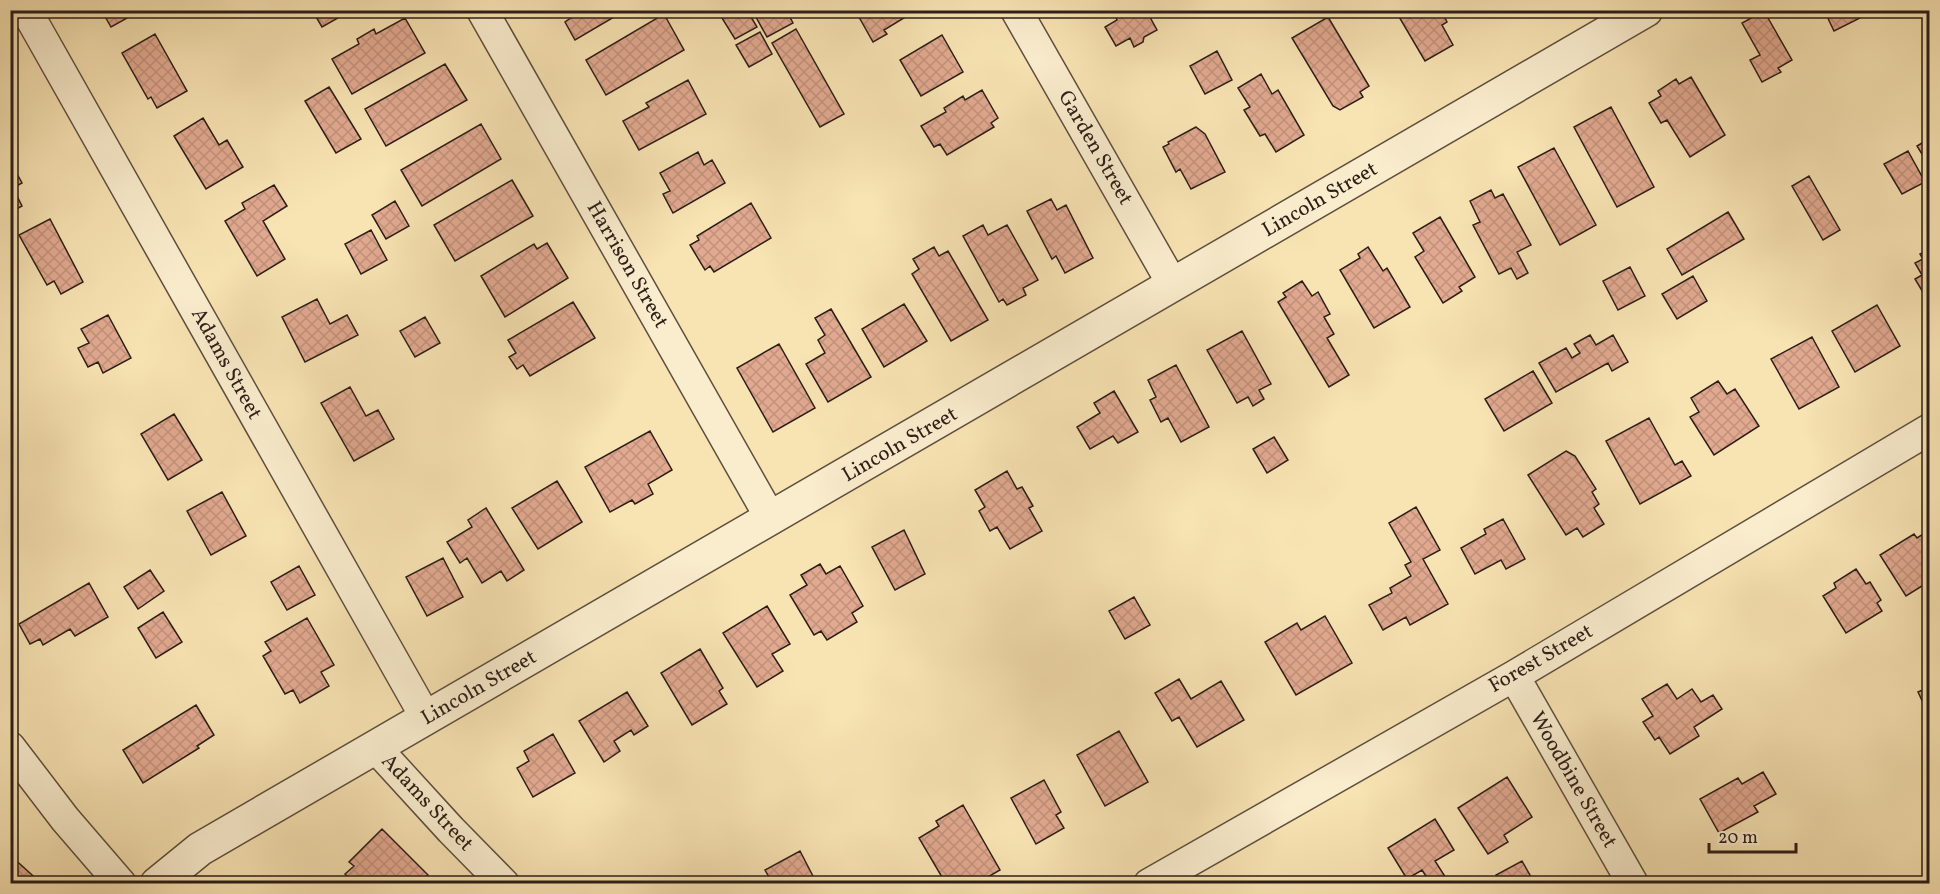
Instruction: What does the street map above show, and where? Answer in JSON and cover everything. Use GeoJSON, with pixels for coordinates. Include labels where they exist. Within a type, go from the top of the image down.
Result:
{"type":"FeatureCollection","features":[{"type":"Feature","properties":{"kind":"street","name":"Adams Street"},"geometry":{"type":"LineString","coordinates":[[26,10],[426,718]]}},
{"type":"Feature","properties":{"kind":"street","name":"Harrison Street"},"geometry":{"type":"LineString","coordinates":[[482,10],[771,519]]}},
{"type":"Feature","properties":{"kind":"street","name":"Garden Street"},"geometry":{"type":"LineString","coordinates":[[1016,10],[1173,285]]}},
{"type":"Feature","properties":{"kind":"street","name":"Lincoln Street"},"geometry":{"type":"LineString","coordinates":[[157,884],[200,849],[1646,10]]}},
{"type":"Feature","properties":{"kind":"street","name":"Forest Street"},"geometry":{"type":"LineString","coordinates":[[1149,884],[1514,676],[1929,429]]}},
{"type":"Feature","properties":{"kind":"street","name":"Woodbine Street"},"geometry":{"type":"LineString","coordinates":[[1514,676],[1633,884]]}},
{"type":"Feature","properties":{"kind":"street"},"geometry":{"type":"LineString","coordinates":[[10,747],[65,819],[122,884]]}},
{"type":"Feature","properties":{"kind":"street","name":"Adams Street"},"geometry":{"type":"LineString","coordinates":[[376,748],[504,884]]}},
{"type":"Feature","properties":{"kind":"building"},"geometry":{"type":"Polygon","coordinates":[[[95,10],[137,10],[138,12],[111,27],[103,13],[99,16],[95,10]]]}},
{"type":"Feature","properties":{"kind":"building"},"geometry":{"type":"Polygon","coordinates":[[[307,10],[352,10],[322,27],[315,15],[310,17],[307,10]]]}},
{"type":"Feature","properties":{"kind":"building"},"geometry":{"type":"Polygon","coordinates":[[[568,10],[626,10],[575,40],[565,22],[572,17],[568,10]]]}},
{"type":"Feature","properties":{"kind":"building"},"geometry":{"type":"Polygon","coordinates":[[[717,10],[747,10],[757,27],[735,39],[717,10]]]}},
{"type":"Feature","properties":{"kind":"building"},"geometry":{"type":"Polygon","coordinates":[[[752,10],[786,10],[793,23],[767,37],[752,10]]]}},
{"type":"Feature","properties":{"kind":"building"},"geometry":{"type":"Polygon","coordinates":[[[855,10],[917,10],[884,30],[887,34],[873,42],[855,10]]]}},
{"type":"Feature","properties":{"kind":"building"},"geometry":{"type":"Polygon","coordinates":[[[1116,10],[1146,10],[1157,30],[1144,37],[1143,42],[1134,47],[1130,38],[1116,46],[1105,27],[1117,20],[1113,12],[1116,10]]]}},
{"type":"Feature","properties":{"kind":"building"},"geometry":{"type":"Polygon","coordinates":[[[1395,10],[1441,10],[1447,22],[1442,25],[1453,45],[1425,61],[1395,10]]]}},
{"type":"Feature","properties":{"kind":"building"},"geometry":{"type":"Polygon","coordinates":[[[1824,10],[1866,10],[1868,14],[1834,31],[1824,10]]]}},
{"type":"Feature","properties":{"kind":"building"},"geometry":{"type":"Polygon","coordinates":[[[1764,11],[1792,60],[1778,68],[1781,72],[1762,82],[1750,60],[1760,55],[1742,23],[1764,11]]]}},
{"type":"Feature","properties":{"kind":"building"},"geometry":{"type":"Polygon","coordinates":[[[664,14],[684,50],[606,95],[586,60],[664,14]]]}},
{"type":"Feature","properties":{"kind":"building"},"geometry":{"type":"Polygon","coordinates":[[[1328,17],[1369,86],[1360,92],[1363,97],[1340,110],[1333,106],[1292,38],[1328,17]]]}},
{"type":"Feature","properties":{"kind":"building"},"geometry":{"type":"Polygon","coordinates":[[[405,18],[425,53],[352,94],[332,59],[359,44],[357,39],[374,29],[376,34],[405,18]]]}},
{"type":"Feature","properties":{"kind":"building"},"geometry":{"type":"Polygon","coordinates":[[[796,29],[844,114],[820,127],[772,43],[796,29]]]}},
{"type":"Feature","properties":{"kind":"building"},"geometry":{"type":"Polygon","coordinates":[[[760,32],[772,54],[749,67],[736,45],[760,32]]]}},
{"type":"Feature","properties":{"kind":"building"},"geometry":{"type":"Polygon","coordinates":[[[155,34],[187,91],[157,108],[151,97],[148,99],[122,53],[155,34]]]}},
{"type":"Feature","properties":{"kind":"building"},"geometry":{"type":"Polygon","coordinates":[[[942,35],[963,72],[921,96],[900,60],[942,35]]]}},
{"type":"Feature","properties":{"kind":"building"},"geometry":{"type":"Polygon","coordinates":[[[1217,51],[1232,80],[1205,94],[1190,66],[1217,51]]]}},
{"type":"Feature","properties":{"kind":"building"},"geometry":{"type":"Polygon","coordinates":[[[445,64],[467,100],[386,146],[365,109],[445,64]]]}},
{"type":"Feature","properties":{"kind":"building"},"geometry":{"type":"Polygon","coordinates":[[[1261,74],[1272,94],[1278,90],[1304,135],[1276,152],[1265,134],[1260,136],[1244,110],[1250,107],[1238,88],[1261,74]]]}},
{"type":"Feature","properties":{"kind":"building"},"geometry":{"type":"Polygon","coordinates":[[[1691,77],[1725,135],[1690,157],[1667,120],[1661,123],[1649,103],[1661,96],[1658,91],[1676,79],[1679,84],[1691,77]]]}},
{"type":"Feature","properties":{"kind":"building"},"geometry":{"type":"Polygon","coordinates":[[[688,80],[706,114],[639,150],[623,121],[649,107],[646,103],[688,80]]]}},
{"type":"Feature","properties":{"kind":"building"},"geometry":{"type":"Polygon","coordinates":[[[329,87],[361,139],[336,153],[305,101],[329,87]]]}},
{"type":"Feature","properties":{"kind":"building"},"geometry":{"type":"Polygon","coordinates":[[[982,90],[998,118],[991,123],[994,127],[947,155],[940,144],[934,147],[921,126],[946,112],[944,108],[963,96],[965,100],[982,90]]]}},
{"type":"Feature","properties":{"kind":"building"},"geometry":{"type":"Polygon","coordinates":[[[1611,107],[1654,187],[1617,207],[1574,127],[1611,107]]]}},
{"type":"Feature","properties":{"kind":"building"},"geometry":{"type":"Polygon","coordinates":[[[203,118],[219,145],[227,140],[243,167],[206,189],[174,136],[203,118]]]}},
{"type":"Feature","properties":{"kind":"building"},"geometry":{"type":"Polygon","coordinates":[[[481,124],[501,159],[422,206],[401,170],[481,124]]]}},
{"type":"Feature","properties":{"kind":"building"},"geometry":{"type":"Polygon","coordinates":[[[1196,127],[1205,134],[1225,172],[1191,189],[1180,169],[1176,172],[1163,147],[1196,127]]]}},
{"type":"Feature","properties":{"kind":"building"},"geometry":{"type":"Polygon","coordinates":[[[1930,138],[1930,167],[1917,146],[1930,138]]]}},
{"type":"Feature","properties":{"kind":"building"},"geometry":{"type":"Polygon","coordinates":[[[1554,148],[1596,225],[1560,245],[1518,167],[1554,148]]]}},
{"type":"Feature","properties":{"kind":"building"},"geometry":{"type":"Polygon","coordinates":[[[1908,151],[1925,182],[1902,194],[1884,164],[1908,151]]]}},
{"type":"Feature","properties":{"kind":"building"},"geometry":{"type":"Polygon","coordinates":[[[698,152],[704,165],[712,160],[725,183],[673,213],[663,194],[670,191],[660,173],[698,152]]]}},
{"type":"Feature","properties":{"kind":"building"},"geometry":{"type":"Polygon","coordinates":[[[10,161],[22,183],[13,188],[22,206],[10,213],[10,161]]]}},
{"type":"Feature","properties":{"kind":"building"},"geometry":{"type":"Polygon","coordinates":[[[1809,176],[1840,230],[1823,240],[1792,186],[1809,176]]]}},
{"type":"Feature","properties":{"kind":"building"},"geometry":{"type":"Polygon","coordinates":[[[512,180],[533,216],[455,261],[434,225],[512,180]]]}},
{"type":"Feature","properties":{"kind":"building"},"geometry":{"type":"Polygon","coordinates":[[[274,185],[287,206],[263,221],[285,259],[257,276],[225,221],[245,209],[242,203],[274,185]]]}},
{"type":"Feature","properties":{"kind":"building"},"geometry":{"type":"Polygon","coordinates":[[[1491,190],[1495,198],[1503,194],[1531,245],[1517,252],[1528,273],[1517,279],[1511,268],[1499,274],[1473,225],[1480,222],[1470,201],[1491,190]]]}},
{"type":"Feature","properties":{"kind":"building"},"geometry":{"type":"Polygon","coordinates":[[[1051,199],[1057,210],[1066,205],[1093,258],[1065,273],[1056,256],[1052,259],[1027,211],[1051,199]]]}},
{"type":"Feature","properties":{"kind":"building"},"geometry":{"type":"Polygon","coordinates":[[[395,201],[409,226],[386,239],[372,215],[395,201]]]}},
{"type":"Feature","properties":{"kind":"building"},"geometry":{"type":"Polygon","coordinates":[[[751,203],[771,238],[714,272],[710,266],[705,270],[690,245],[699,240],[697,236],[751,203]]]}},
{"type":"Feature","properties":{"kind":"building"},"geometry":{"type":"Polygon","coordinates":[[[1728,212],[1744,239],[1682,275],[1667,249],[1728,212]]]}},
{"type":"Feature","properties":{"kind":"building"},"geometry":{"type":"Polygon","coordinates":[[[1440,217],[1475,277],[1459,287],[1462,291],[1443,303],[1415,257],[1424,251],[1413,233],[1440,217]]]}},
{"type":"Feature","properties":{"kind":"building"},"geometry":{"type":"Polygon","coordinates":[[[50,219],[83,282],[61,294],[54,281],[47,285],[19,235],[50,219]]]}},
{"type":"Feature","properties":{"kind":"building"},"geometry":{"type":"Polygon","coordinates":[[[983,225],[988,235],[1007,225],[1038,280],[1023,288],[1026,295],[1007,305],[1003,299],[999,302],[963,236],[983,225]]]}},
{"type":"Feature","properties":{"kind":"building"},"geometry":{"type":"Polygon","coordinates":[[[371,230],[387,260],[361,274],[345,244],[371,230]]]}},
{"type":"Feature","properties":{"kind":"building"},"geometry":{"type":"Polygon","coordinates":[[[547,243],[568,278],[505,317],[481,276],[534,244],[537,249],[547,243]]]}},
{"type":"Feature","properties":{"kind":"building"},"geometry":{"type":"Polygon","coordinates":[[[934,247],[939,256],[948,251],[988,320],[951,341],[912,274],[919,269],[913,259],[934,247]]]}},
{"type":"Feature","properties":{"kind":"building"},"geometry":{"type":"Polygon","coordinates":[[[1368,247],[1383,271],[1387,268],[1410,307],[1374,328],[1340,270],[1360,258],[1358,254],[1368,247]]]}},
{"type":"Feature","properties":{"kind":"building"},"geometry":{"type":"Polygon","coordinates":[[[1930,249],[1930,304],[1915,279],[1922,275],[1915,263],[1923,259],[1920,254],[1930,249]]]}},
{"type":"Feature","properties":{"kind":"building"},"geometry":{"type":"Polygon","coordinates":[[[1630,267],[1645,296],[1618,310],[1603,281],[1630,267]]]}},
{"type":"Feature","properties":{"kind":"building"},"geometry":{"type":"Polygon","coordinates":[[[1693,276],[1707,301],[1677,319],[1662,294],[1693,276]]]}},
{"type":"Feature","properties":{"kind":"building"},"geometry":{"type":"Polygon","coordinates":[[[1302,281],[1312,296],[1318,292],[1330,314],[1324,317],[1334,334],[1327,338],[1349,375],[1329,387],[1278,302],[1286,297],[1283,293],[1302,281]]]}},
{"type":"Feature","properties":{"kind":"building"},"geometry":{"type":"Polygon","coordinates":[[[317,299],[330,324],[347,315],[358,335],[305,362],[282,317],[317,299]]]}},
{"type":"Feature","properties":{"kind":"building"},"geometry":{"type":"Polygon","coordinates":[[[573,302],[595,338],[530,376],[523,365],[517,369],[509,357],[516,353],[508,340],[573,302]]]}},
{"type":"Feature","properties":{"kind":"building"},"geometry":{"type":"Polygon","coordinates":[[[904,304],[927,341],[884,367],[862,329],[904,304]]]}},
{"type":"Feature","properties":{"kind":"building"},"geometry":{"type":"Polygon","coordinates":[[[1877,305],[1900,346],[1855,372],[1832,331],[1877,305]]]}},
{"type":"Feature","properties":{"kind":"building"},"geometry":{"type":"Polygon","coordinates":[[[831,309],[871,377],[828,402],[806,364],[825,353],[818,340],[825,335],[815,318],[831,309]]]}},
{"type":"Feature","properties":{"kind":"building"},"geometry":{"type":"Polygon","coordinates":[[[108,315],[131,358],[103,373],[98,362],[88,367],[78,348],[89,343],[81,329],[108,315]]]}},
{"type":"Feature","properties":{"kind":"building"},"geometry":{"type":"Polygon","coordinates":[[[425,317],[440,343],[415,357],[400,331],[425,317]]]}},
{"type":"Feature","properties":{"kind":"building"},"geometry":{"type":"Polygon","coordinates":[[[1242,331],[1271,384],[1259,390],[1264,399],[1253,406],[1248,397],[1237,403],[1207,350],[1242,331]]]}},
{"type":"Feature","properties":{"kind":"building"},"geometry":{"type":"Polygon","coordinates":[[[1590,335],[1596,345],[1613,335],[1628,362],[1612,371],[1608,363],[1556,392],[1539,363],[1566,348],[1572,358],[1580,353],[1574,344],[1590,335]]]}},
{"type":"Feature","properties":{"kind":"building"},"geometry":{"type":"Polygon","coordinates":[[[1812,337],[1839,387],[1799,409],[1771,359],[1812,337]]]}},
{"type":"Feature","properties":{"kind":"building"},"geometry":{"type":"Polygon","coordinates":[[[779,344],[815,408],[773,432],[737,368],[779,344]]]}},
{"type":"Feature","properties":{"kind":"building"},"geometry":{"type":"Polygon","coordinates":[[[1176,365],[1209,427],[1181,442],[1168,418],[1161,422],[1150,400],[1156,397],[1148,380],[1176,365]]]}},
{"type":"Feature","properties":{"kind":"building"},"geometry":{"type":"Polygon","coordinates":[[[1533,371],[1552,403],[1504,431],[1485,399],[1533,371]]]}},
{"type":"Feature","properties":{"kind":"building"},"geometry":{"type":"Polygon","coordinates":[[[1718,381],[1727,394],[1735,389],[1759,426],[1714,455],[1690,417],[1699,412],[1691,398],[1718,381]]]}},
{"type":"Feature","properties":{"kind":"building"},"geometry":{"type":"Polygon","coordinates":[[[350,387],[366,416],[378,410],[394,439],[354,461],[321,403],[350,387]]]}},
{"type":"Feature","properties":{"kind":"building"},"geometry":{"type":"Polygon","coordinates":[[[1114,391],[1138,432],[1118,443],[1113,436],[1090,449],[1077,427],[1100,413],[1094,403],[1114,391]]]}},
{"type":"Feature","properties":{"kind":"building"},"geometry":{"type":"Polygon","coordinates":[[[174,414],[202,460],[168,480],[141,434],[174,414]]]}},
{"type":"Feature","properties":{"kind":"building"},"geometry":{"type":"Polygon","coordinates":[[[1649,418],[1675,465],[1682,461],[1691,476],[1640,504],[1606,441],[1649,418]]]}},
{"type":"Feature","properties":{"kind":"building"},"geometry":{"type":"Polygon","coordinates":[[[650,431],[672,470],[648,484],[653,494],[635,504],[632,500],[610,512],[585,467],[650,431]]]}},
{"type":"Feature","properties":{"kind":"building"},"geometry":{"type":"Polygon","coordinates":[[[1274,437],[1288,460],[1267,473],[1253,449],[1274,437]]]}},
{"type":"Feature","properties":{"kind":"building"},"geometry":{"type":"Polygon","coordinates":[[[1566,451],[1575,456],[1596,489],[1592,492],[1599,504],[1594,508],[1604,524],[1583,537],[1577,528],[1566,535],[1528,475],[1566,451]]]}},
{"type":"Feature","properties":{"kind":"building"},"geometry":{"type":"Polygon","coordinates":[[[1007,471],[1017,489],[1022,487],[1033,506],[1029,508],[1042,531],[1010,549],[997,527],[990,531],[979,511],[985,507],[975,490],[1007,471]]]}},
{"type":"Feature","properties":{"kind":"building"},"geometry":{"type":"Polygon","coordinates":[[[557,481],[582,522],[538,549],[512,508],[557,481]]]}},
{"type":"Feature","properties":{"kind":"building"},"geometry":{"type":"Polygon","coordinates":[[[222,492],[246,536],[211,555],[187,511],[222,492]]]}},
{"type":"Feature","properties":{"kind":"building"},"geometry":{"type":"Polygon","coordinates":[[[1416,507],[1440,550],[1423,559],[1448,604],[1410,625],[1406,617],[1383,630],[1369,605],[1392,593],[1390,588],[1411,576],[1405,565],[1411,562],[1389,523],[1416,507]]]}},
{"type":"Feature","properties":{"kind":"building"},"geometry":{"type":"Polygon","coordinates":[[[486,508],[524,570],[507,581],[501,571],[482,583],[467,558],[460,563],[447,542],[472,527],[468,520],[486,508]]]}},
{"type":"Feature","properties":{"kind":"building"},"geometry":{"type":"Polygon","coordinates":[[[1503,519],[1525,559],[1506,569],[1501,560],[1475,574],[1461,548],[1486,534],[1484,529],[1503,519]]]}},
{"type":"Feature","properties":{"kind":"building"},"geometry":{"type":"Polygon","coordinates":[[[904,530],[925,574],[895,590],[872,547],[904,530]]]}},
{"type":"Feature","properties":{"kind":"building"},"geometry":{"type":"Polygon","coordinates":[[[1928,531],[1930,581],[1906,596],[1880,555],[1914,534],[1917,538],[1928,531]]]}},
{"type":"Feature","properties":{"kind":"building"},"geometry":{"type":"Polygon","coordinates":[[[443,558],[463,597],[427,616],[406,577],[443,558]]]}},
{"type":"Feature","properties":{"kind":"building"},"geometry":{"type":"Polygon","coordinates":[[[820,564],[826,574],[840,566],[863,606],[852,613],[857,622],[827,640],[821,631],[814,635],[790,595],[807,585],[801,575],[820,564]]]}},
{"type":"Feature","properties":{"kind":"building"},"geometry":{"type":"Polygon","coordinates":[[[299,566],[315,595],[287,610],[271,582],[299,566]]]}},
{"type":"Feature","properties":{"kind":"building"},"geometry":{"type":"Polygon","coordinates":[[[1856,569],[1866,584],[1870,582],[1881,600],[1877,603],[1882,611],[1846,633],[1823,596],[1836,588],[1834,583],[1856,569]]]}},
{"type":"Feature","properties":{"kind":"building"},"geometry":{"type":"Polygon","coordinates":[[[150,570],[164,591],[138,609],[124,587],[150,570]]]}},
{"type":"Feature","properties":{"kind":"building"},"geometry":{"type":"Polygon","coordinates":[[[89,583],[108,617],[75,636],[70,629],[43,645],[40,639],[30,644],[19,624],[89,583]]]}},
{"type":"Feature","properties":{"kind":"building"},"geometry":{"type":"Polygon","coordinates":[[[1134,597],[1150,625],[1125,639],[1109,611],[1134,597]]]}},
{"type":"Feature","properties":{"kind":"building"},"geometry":{"type":"Polygon","coordinates":[[[767,606],[790,644],[772,654],[783,671],[757,687],[723,633],[767,606]]]}},
{"type":"Feature","properties":{"kind":"building"},"geometry":{"type":"Polygon","coordinates":[[[163,612],[182,642],[156,658],[138,628],[163,612]]]}},
{"type":"Feature","properties":{"kind":"building"},"geometry":{"type":"Polygon","coordinates":[[[1325,616],[1352,663],[1296,695],[1265,642],[1297,623],[1301,630],[1325,616]]]}},
{"type":"Feature","properties":{"kind":"building"},"geometry":{"type":"Polygon","coordinates":[[[307,618],[334,665],[321,672],[329,686],[300,703],[293,690],[285,694],[263,656],[271,651],[265,642],[307,618]]]}},
{"type":"Feature","properties":{"kind":"building"},"geometry":{"type":"Polygon","coordinates":[[[700,649],[723,688],[719,691],[727,704],[692,725],[661,673],[700,649]]]}},
{"type":"Feature","properties":{"kind":"building"},"geometry":{"type":"Polygon","coordinates":[[[1179,679],[1191,699],[1221,681],[1244,720],[1197,747],[1179,717],[1172,721],[1155,693],[1179,679]]]}},
{"type":"Feature","properties":{"kind":"building"},"geometry":{"type":"Polygon","coordinates":[[[1667,684],[1677,699],[1692,689],[1701,702],[1713,695],[1722,709],[1694,727],[1699,736],[1670,754],[1659,737],[1655,740],[1643,722],[1653,716],[1642,699],[1667,684]]]}},
{"type":"Feature","properties":{"kind":"building"},"geometry":{"type":"Polygon","coordinates":[[[1930,687],[1930,718],[1918,692],[1930,687]]]}},
{"type":"Feature","properties":{"kind":"building"},"geometry":{"type":"Polygon","coordinates":[[[627,692],[648,726],[634,735],[631,730],[614,741],[620,751],[604,762],[579,721],[627,692]]]}},
{"type":"Feature","properties":{"kind":"building"},"geometry":{"type":"Polygon","coordinates":[[[196,705],[214,735],[197,746],[199,748],[143,783],[123,750],[196,705]]]}},
{"type":"Feature","properties":{"kind":"building"},"geometry":{"type":"Polygon","coordinates":[[[1119,731],[1148,782],[1105,806],[1077,755],[1119,731]]]}},
{"type":"Feature","properties":{"kind":"building"},"geometry":{"type":"Polygon","coordinates":[[[553,734],[575,773],[533,797],[517,768],[529,761],[524,751],[553,734]]]}},
{"type":"Feature","properties":{"kind":"building"},"geometry":{"type":"Polygon","coordinates":[[[1763,772],[1776,794],[1754,806],[1758,812],[1719,833],[1700,799],[1738,778],[1742,784],[1763,772]]]}},
{"type":"Feature","properties":{"kind":"building"},"geometry":{"type":"Polygon","coordinates":[[[1507,777],[1532,817],[1504,835],[1508,842],[1488,854],[1458,808],[1507,777]]]}},
{"type":"Feature","properties":{"kind":"building"},"geometry":{"type":"Polygon","coordinates":[[[1044,780],[1061,812],[1056,815],[1064,828],[1036,844],[1011,798],[1044,780]]]}},
{"type":"Feature","properties":{"kind":"building"},"geometry":{"type":"Polygon","coordinates":[[[963,805],[1000,870],[976,884],[946,884],[919,838],[939,826],[936,821],[963,805]]]}},
{"type":"Feature","properties":{"kind":"building"},"geometry":{"type":"Polygon","coordinates":[[[1435,819],[1454,850],[1435,861],[1446,878],[1438,884],[1431,884],[1422,870],[1407,879],[1388,848],[1435,819]]]}},
{"type":"Feature","properties":{"kind":"building"},"geometry":{"type":"Polygon","coordinates":[[[382,829],[428,875],[420,884],[354,884],[345,874],[354,866],[349,862],[382,829]]]}},
{"type":"Feature","properties":{"kind":"building"},"geometry":{"type":"Polygon","coordinates":[[[800,851],[815,880],[810,884],[773,884],[765,870],[800,851]]]}},
{"type":"Feature","properties":{"kind":"building"},"geometry":{"type":"Polygon","coordinates":[[[10,855],[42,884],[10,884],[10,855]]]}},
{"type":"Feature","properties":{"kind":"building"},"geometry":{"type":"Polygon","coordinates":[[[1522,861],[1535,884],[1501,884],[1496,875],[1522,861]]]}}]}
